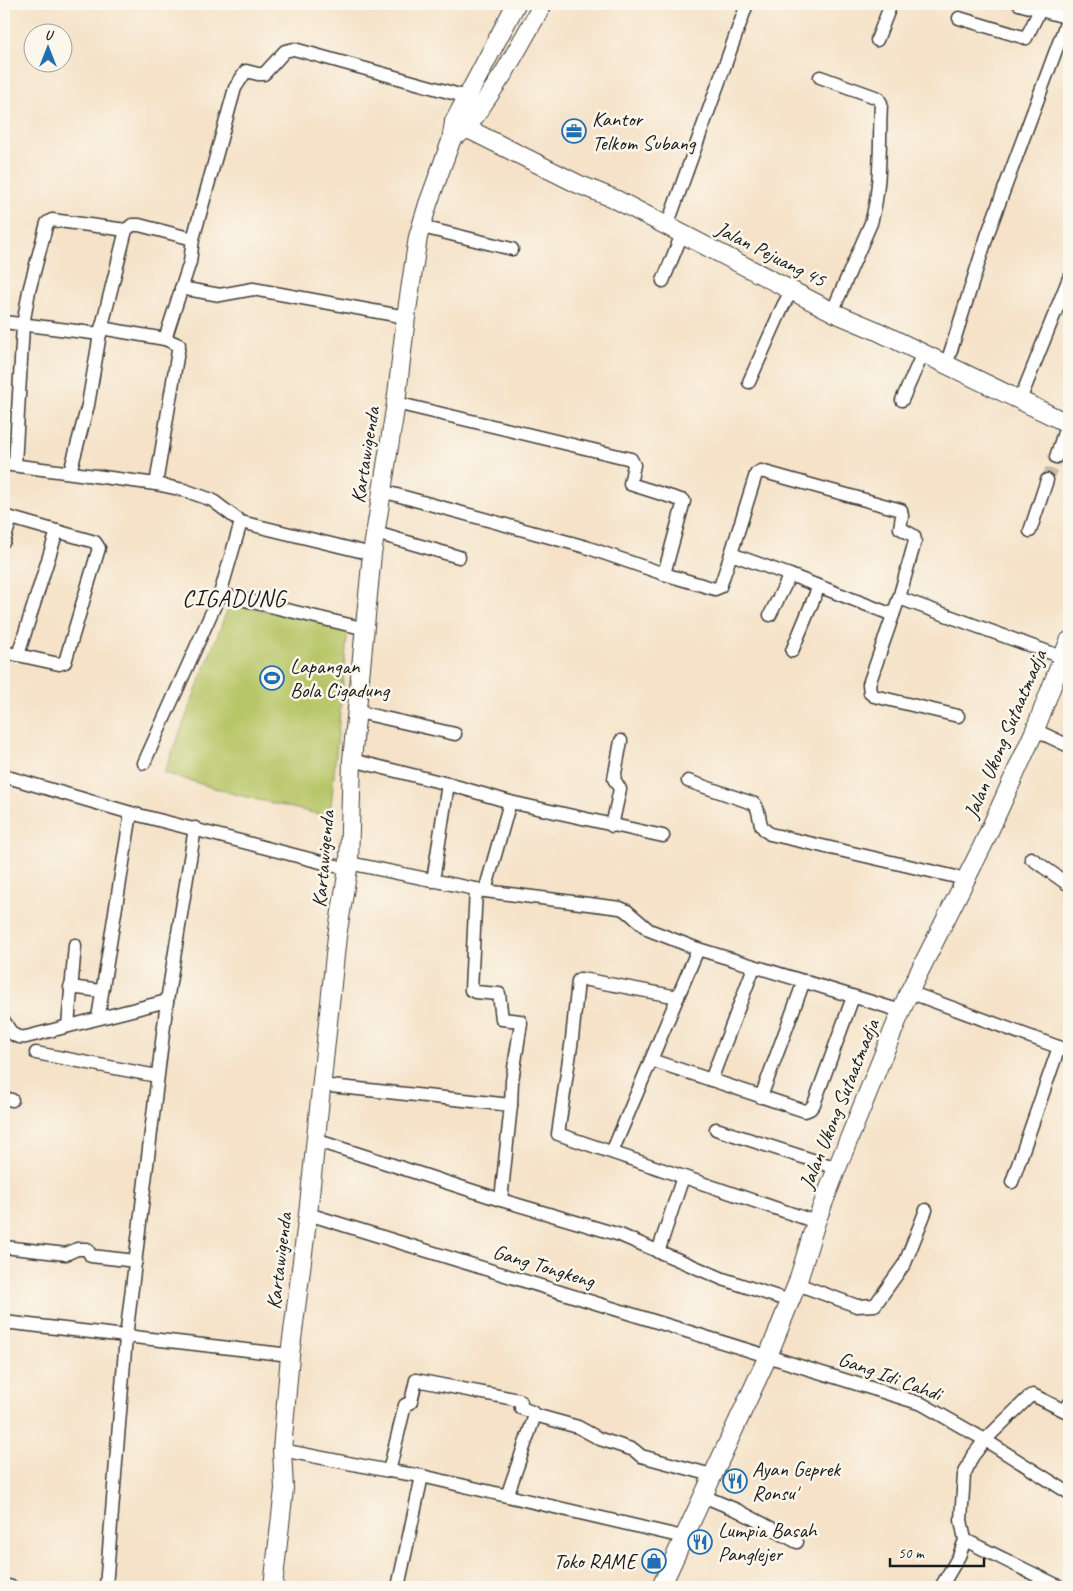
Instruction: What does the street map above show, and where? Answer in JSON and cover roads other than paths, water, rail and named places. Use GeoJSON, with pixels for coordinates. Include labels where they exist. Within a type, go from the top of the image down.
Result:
{"type":"FeatureCollection","features":[{"type":"Feature","properties":{"kind":"street"},"geometry":{"type":"LineString","coordinates":[[460,125],[467,96],[516,4]]}},
{"type":"Feature","properties":{"kind":"street"},"geometry":{"type":"LineString","coordinates":[[460,125],[504,72],[543,4]]}},
{"type":"Feature","properties":{"kind":"street"},"geometry":{"type":"LineString","coordinates":[[663,281],[674,230],[747,4]]}},
{"type":"Feature","properties":{"kind":"street"},"geometry":{"type":"LineString","coordinates":[[877,40],[891,4]]}},
{"type":"Feature","properties":{"kind":"street"},"geometry":{"type":"LineString","coordinates":[[946,366],[988,233],[1069,18],[1019,4]]}},
{"type":"Feature","properties":{"kind":"street"},"geometry":{"type":"LineString","coordinates":[[959,18],[1026,38],[1040,10]]}},
{"type":"Feature","properties":{"kind":"street"},"geometry":{"type":"LineString","coordinates":[[164,339],[190,262],[193,239],[235,88],[246,71],[264,74],[285,51],[294,49],[467,96]]}},
{"type":"Feature","properties":{"kind":"street"},"geometry":{"type":"LineString","coordinates":[[820,76],[878,98],[881,103],[877,190],[874,211],[871,223],[835,312]]}},
{"type":"Feature","properties":{"kind":"street","name":"Kartawigenda"},"geometry":{"type":"LineString","coordinates":[[273,1587],[284,1489],[282,1450],[290,1355],[308,1214],[337,936],[348,866],[352,760],[372,554],[396,403],[418,238],[428,204],[460,125]]}},
{"type":"Feature","properties":{"kind":"street","name":"Jalan Pejuang 45"},"geometry":{"type":"LineString","coordinates":[[460,125],[578,184],[615,199],[835,312],[1068,423]]}},
{"type":"Feature","properties":{"kind":"street"},"geometry":{"type":"LineString","coordinates":[[126,230],[48,221],[22,325],[10,464],[156,484],[184,490],[212,500],[241,522],[372,554]]}},
{"type":"Feature","properties":{"kind":"street"},"geometry":{"type":"LineString","coordinates":[[70,472],[88,405],[100,331],[126,230],[132,225],[139,225],[193,239]]}},
{"type":"Feature","properties":{"kind":"street"},"geometry":{"type":"LineString","coordinates":[[422,228],[512,249]]}},
{"type":"Feature","properties":{"kind":"street"},"geometry":{"type":"LineString","coordinates":[[1020,400],[1069,278]]}},
{"type":"Feature","properties":{"kind":"street"},"geometry":{"type":"LineString","coordinates":[[181,288],[220,295],[253,289],[406,317]]}},
{"type":"Feature","properties":{"kind":"street"},"geometry":{"type":"LineString","coordinates":[[749,382],[792,290]]}},
{"type":"Feature","properties":{"kind":"street"},"geometry":{"type":"LineString","coordinates":[[4,322],[100,331],[164,339],[177,343],[179,347],[156,484]]}},
{"type":"Feature","properties":{"kind":"street"},"geometry":{"type":"LineString","coordinates":[[902,400],[923,353]]}},
{"type":"Feature","properties":{"kind":"street"},"geometry":{"type":"LineString","coordinates":[[396,403],[631,459],[634,465],[630,484],[684,501],[664,574]]}},
{"type":"Feature","properties":{"kind":"street"},"geometry":{"type":"LineString","coordinates":[[1056,457],[1068,423]]}},
{"type":"Feature","properties":{"kind":"street"},"geometry":{"type":"LineString","coordinates":[[382,491],[586,547],[664,574],[718,589],[734,555],[756,474],[761,471],[901,510],[900,528],[914,536],[915,541],[899,598],[869,684],[870,693],[874,696],[958,716]]}},
{"type":"Feature","properties":{"kind":"street"},"geometry":{"type":"LineString","coordinates":[[1030,531],[1047,480]]}},
{"type":"Feature","properties":{"kind":"street"},"geometry":{"type":"LineString","coordinates":[[4,541],[7,517],[95,542],[99,548],[67,660],[59,664],[4,652]]}},
{"type":"Feature","properties":{"kind":"street"},"geometry":{"type":"LineString","coordinates":[[144,763],[220,594],[241,522]]}},
{"type":"Feature","properties":{"kind":"street"},"geometry":{"type":"LineString","coordinates":[[18,655],[57,531]]}},
{"type":"Feature","properties":{"kind":"street"},"geometry":{"type":"LineString","coordinates":[[376,533],[459,557]]}},
{"type":"Feature","properties":{"kind":"street"},"geometry":{"type":"LineString","coordinates":[[734,555],[893,615]]}},
{"type":"Feature","properties":{"kind":"street"},"geometry":{"type":"LineString","coordinates":[[770,615],[790,575]]}},
{"type":"Feature","properties":{"kind":"street"},"geometry":{"type":"LineString","coordinates":[[792,651],[819,586]]}},
{"type":"Feature","properties":{"kind":"street"},"geometry":{"type":"LineString","coordinates":[[220,594],[366,629]]}},
{"type":"Feature","properties":{"kind":"street"},"geometry":{"type":"LineString","coordinates":[[899,598],[1066,649]]}},
{"type":"Feature","properties":{"kind":"street","name":"Jalan Ukong Sutaatmadja"},"geometry":{"type":"LineString","coordinates":[[661,1587],[768,1356],[797,1284],[816,1222],[908,992],[965,880],[1035,730],[1066,649]]}},
{"type":"Feature","properties":{"kind":"street"},"geometry":{"type":"LineString","coordinates":[[358,712],[455,734]]}},
{"type":"Feature","properties":{"kind":"street"},"geometry":{"type":"LineString","coordinates":[[1035,730],[1069,746]]}},
{"type":"Feature","properties":{"kind":"street"},"geometry":{"type":"LineString","coordinates":[[612,826],[620,789],[614,779],[621,742]]}},
{"type":"Feature","properties":{"kind":"street"},"geometry":{"type":"LineString","coordinates":[[352,760],[510,802],[663,836]]}},
{"type":"Feature","properties":{"kind":"street"},"geometry":{"type":"LineString","coordinates":[[4,776],[131,813],[348,866],[480,890],[620,908],[627,911],[649,930],[698,949],[901,1012]]}},
{"type":"Feature","properties":{"kind":"street"},"geometry":{"type":"LineString","coordinates":[[688,781],[755,804],[759,811],[763,830],[770,834],[965,880]]}},
{"type":"Feature","properties":{"kind":"street"},"geometry":{"type":"LineString","coordinates":[[433,881],[448,784]]}},
{"type":"Feature","properties":{"kind":"street"},"geometry":{"type":"LineString","coordinates":[[501,1200],[512,1081],[521,1023],[520,1021],[502,1019],[499,994],[472,991],[474,926],[480,890],[510,802]]}},
{"type":"Feature","properties":{"kind":"street"},"geometry":{"type":"LineString","coordinates":[[98,1018],[131,813]]}},
{"type":"Feature","properties":{"kind":"street"},"geometry":{"type":"LineString","coordinates":[[106,1587],[126,1337],[167,1001],[195,828]]}},
{"type":"Feature","properties":{"kind":"street"},"geometry":{"type":"LineString","coordinates":[[1031,858],[1068,883]]}},
{"type":"Feature","properties":{"kind":"street"},"geometry":{"type":"LineString","coordinates":[[68,1026],[75,945]]}},
{"type":"Feature","properties":{"kind":"street"},"geometry":{"type":"LineString","coordinates":[[612,1152],[698,949]]}},
{"type":"Feature","properties":{"kind":"street"},"geometry":{"type":"LineString","coordinates":[[711,1080],[754,967]]}},
{"type":"Feature","properties":{"kind":"street"},"geometry":{"type":"LineString","coordinates":[[678,997],[580,979],[578,982],[558,1134],[816,1222]]}},
{"type":"Feature","properties":{"kind":"street"},"geometry":{"type":"LineString","coordinates":[[761,1096],[804,981]]}},
{"type":"Feature","properties":{"kind":"street"},"geometry":{"type":"LineString","coordinates":[[70,987],[101,992]]}},
{"type":"Feature","properties":{"kind":"street"},"geometry":{"type":"LineString","coordinates":[[908,992],[1064,1049],[1012,1182]]}},
{"type":"Feature","properties":{"kind":"street"},"geometry":{"type":"LineString","coordinates":[[651,1060],[805,1111],[810,1110],[814,1104],[853,997]]}},
{"type":"Feature","properties":{"kind":"street"},"geometry":{"type":"LineString","coordinates":[[4,1021],[11,1034],[20,1038],[167,1001]]}},
{"type":"Feature","properties":{"kind":"street"},"geometry":{"type":"LineString","coordinates":[[36,1053],[158,1076]]}},
{"type":"Feature","properties":{"kind":"street"},"geometry":{"type":"LineString","coordinates":[[321,1085],[511,1105]]}},
{"type":"Feature","properties":{"kind":"street"},"geometry":{"type":"LineString","coordinates":[[716,1130],[837,1168]]}},
{"type":"Feature","properties":{"kind":"street"},"geometry":{"type":"LineString","coordinates":[[315,1140],[501,1200],[620,1235],[723,1279],[790,1301]]}},
{"type":"Feature","properties":{"kind":"street"},"geometry":{"type":"LineString","coordinates":[[658,1252],[683,1177]]}},
{"type":"Feature","properties":{"kind":"street"},"geometry":{"type":"LineString","coordinates":[[797,1284],[858,1306],[875,1305],[905,1262],[926,1210]]}},
{"type":"Feature","properties":{"kind":"street","name":"Gang Tongkeng"},"geometry":{"type":"LineString","coordinates":[[308,1214],[768,1356]]}},
{"type":"Feature","properties":{"kind":"street"},"geometry":{"type":"LineString","coordinates":[[4,1247],[66,1254],[79,1248],[86,1249],[91,1256],[136,1261]]}},
{"type":"Feature","properties":{"kind":"street"},"geometry":{"type":"LineString","coordinates":[[4,1322],[290,1355]]}},
{"type":"Feature","properties":{"kind":"street","name":"Gang Idi Cahdi"},"geometry":{"type":"LineString","coordinates":[[768,1356],[922,1404],[985,1440],[1069,1493]]}},
{"type":"Feature","properties":{"kind":"street"},"geometry":{"type":"LineString","coordinates":[[389,1471],[404,1405],[411,1402],[416,1380],[519,1400],[521,1408],[535,1415],[578,1427],[600,1439],[634,1450],[641,1456],[712,1475]]}},
{"type":"Feature","properties":{"kind":"street"},"geometry":{"type":"LineString","coordinates":[[941,1587],[959,1556],[965,1540],[962,1520],[964,1475],[972,1457],[985,1440],[1031,1395],[1068,1409]]}},
{"type":"Feature","properties":{"kind":"street"},"geometry":{"type":"LineString","coordinates":[[507,1496],[535,1415]]}},
{"type":"Feature","properties":{"kind":"street"},"geometry":{"type":"LineString","coordinates":[[282,1450],[422,1476],[683,1537]]}},
{"type":"Feature","properties":{"kind":"street"},"geometry":{"type":"LineString","coordinates":[[398,1587],[422,1476]]}},
{"type":"Feature","properties":{"kind":"street"},"geometry":{"type":"LineString","coordinates":[[703,1496],[739,1511],[797,1542]]}},
{"type":"Feature","properties":{"kind":"street"},"geometry":{"type":"LineString","coordinates":[[965,1540],[1060,1587]]}},
{"type":"Feature","properties":{"kind":"street"},"geometry":{"type":"LineString","coordinates":[[4,1585],[12,1587]]}},
{"type":"Feature","properties":{"kind":"tunnel"},"geometry":{"type":"LineString","coordinates":[[1047,480],[1056,457]]}},
{"type":"Feature","properties":{"kind":"place","name":"Kantor Telkom Subang"},"geometry":{"type":"Point","coordinates":[574,131]}},
{"type":"Feature","properties":{"kind":"place","name":"Lapangan Bola Cigadung"},"geometry":{"type":"Point","coordinates":[272,678]}},
{"type":"Feature","properties":{"kind":"place","name":"Ayan Geprek Ronsu'"},"geometry":{"type":"Point","coordinates":[735,1481]}},
{"type":"Feature","properties":{"kind":"place","name":"Lumpia Basah Panglejer"},"geometry":{"type":"Point","coordinates":[700,1542]}},
{"type":"Feature","properties":{"kind":"place","name":"Toko RAME"},"geometry":{"type":"Point","coordinates":[654,1561]}},
{"type":"Feature","properties":{"kind":"district","name":"CIGADUNG"},"geometry":{"type":"Point","coordinates":[234,598]}}]}
